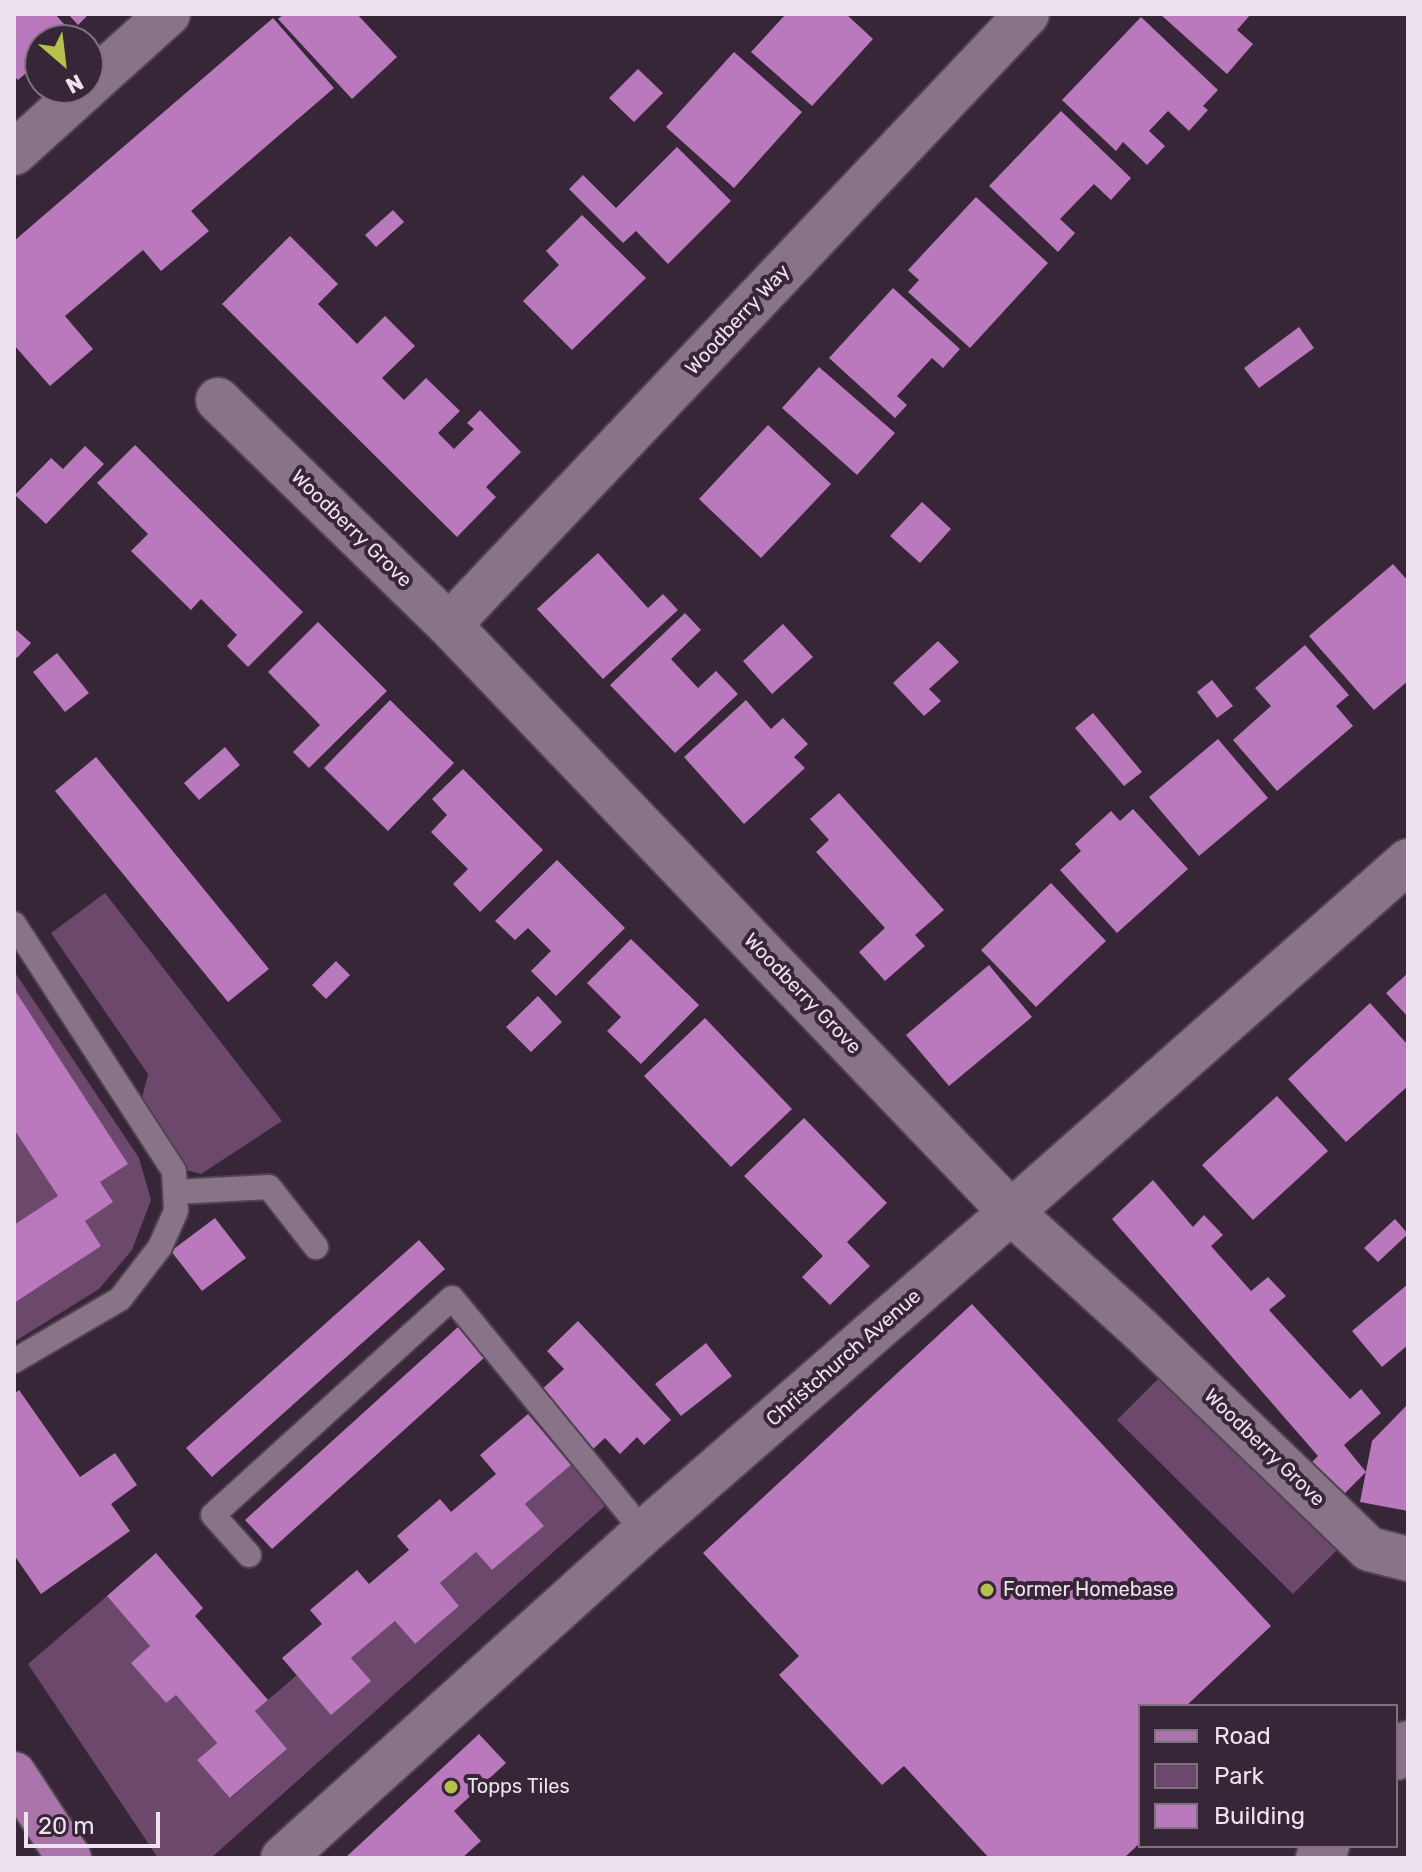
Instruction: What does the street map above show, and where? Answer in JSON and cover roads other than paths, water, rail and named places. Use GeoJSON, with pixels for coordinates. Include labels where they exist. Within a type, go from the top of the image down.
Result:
{"type":"FeatureCollection","features":[{"type":"Feature","properties":{"kind":"main road"},"geometry":{"type":"LineString","coordinates":[[14,1774],[69,1858]]}},
{"type":"Feature","properties":{"kind":"street"},"geometry":{"type":"LineString","coordinates":[[104,72],[168,14]]}},
{"type":"Feature","properties":{"kind":"street","name":"Woodberry Way"},"geometry":{"type":"LineString","coordinates":[[449,625],[1027,14]]}},
{"type":"Feature","properties":{"kind":"street"},"geometry":{"type":"LineString","coordinates":[[14,153],[68,104]]}},
{"type":"Feature","properties":{"kind":"street","name":"Woodberry Grove"},"geometry":{"type":"LineString","coordinates":[[218,400],[449,625],[1011,1212],[1141,1330],[1369,1549],[1408,1559]]}},
{"type":"Feature","properties":{"kind":"street","name":"Christchurch Avenue"},"geometry":{"type":"LineString","coordinates":[[283,1858],[644,1532],[1408,861]]}},
{"type":"Feature","properties":{"kind":"lane"},"geometry":{"type":"LineString","coordinates":[[14,924],[174,1171],[176,1211],[160,1247],[120,1299],[14,1361]]}},
{"type":"Feature","properties":{"kind":"lane"},"geometry":{"type":"LineString","coordinates":[[175,1192],[269,1187],[316,1247]]}},
{"type":"Feature","properties":{"kind":"lane"},"geometry":{"type":"LineString","coordinates":[[249,1555],[213,1515],[452,1298],[644,1532]]}},
{"type":"Feature","properties":{"kind":"place","name":"Former Homebase"},"geometry":{"type":"Point","coordinates":[987,1590]}},
{"type":"Feature","properties":{"kind":"place","name":"Topps Tiles"},"geometry":{"type":"Point","coordinates":[451,1787]}}]}
